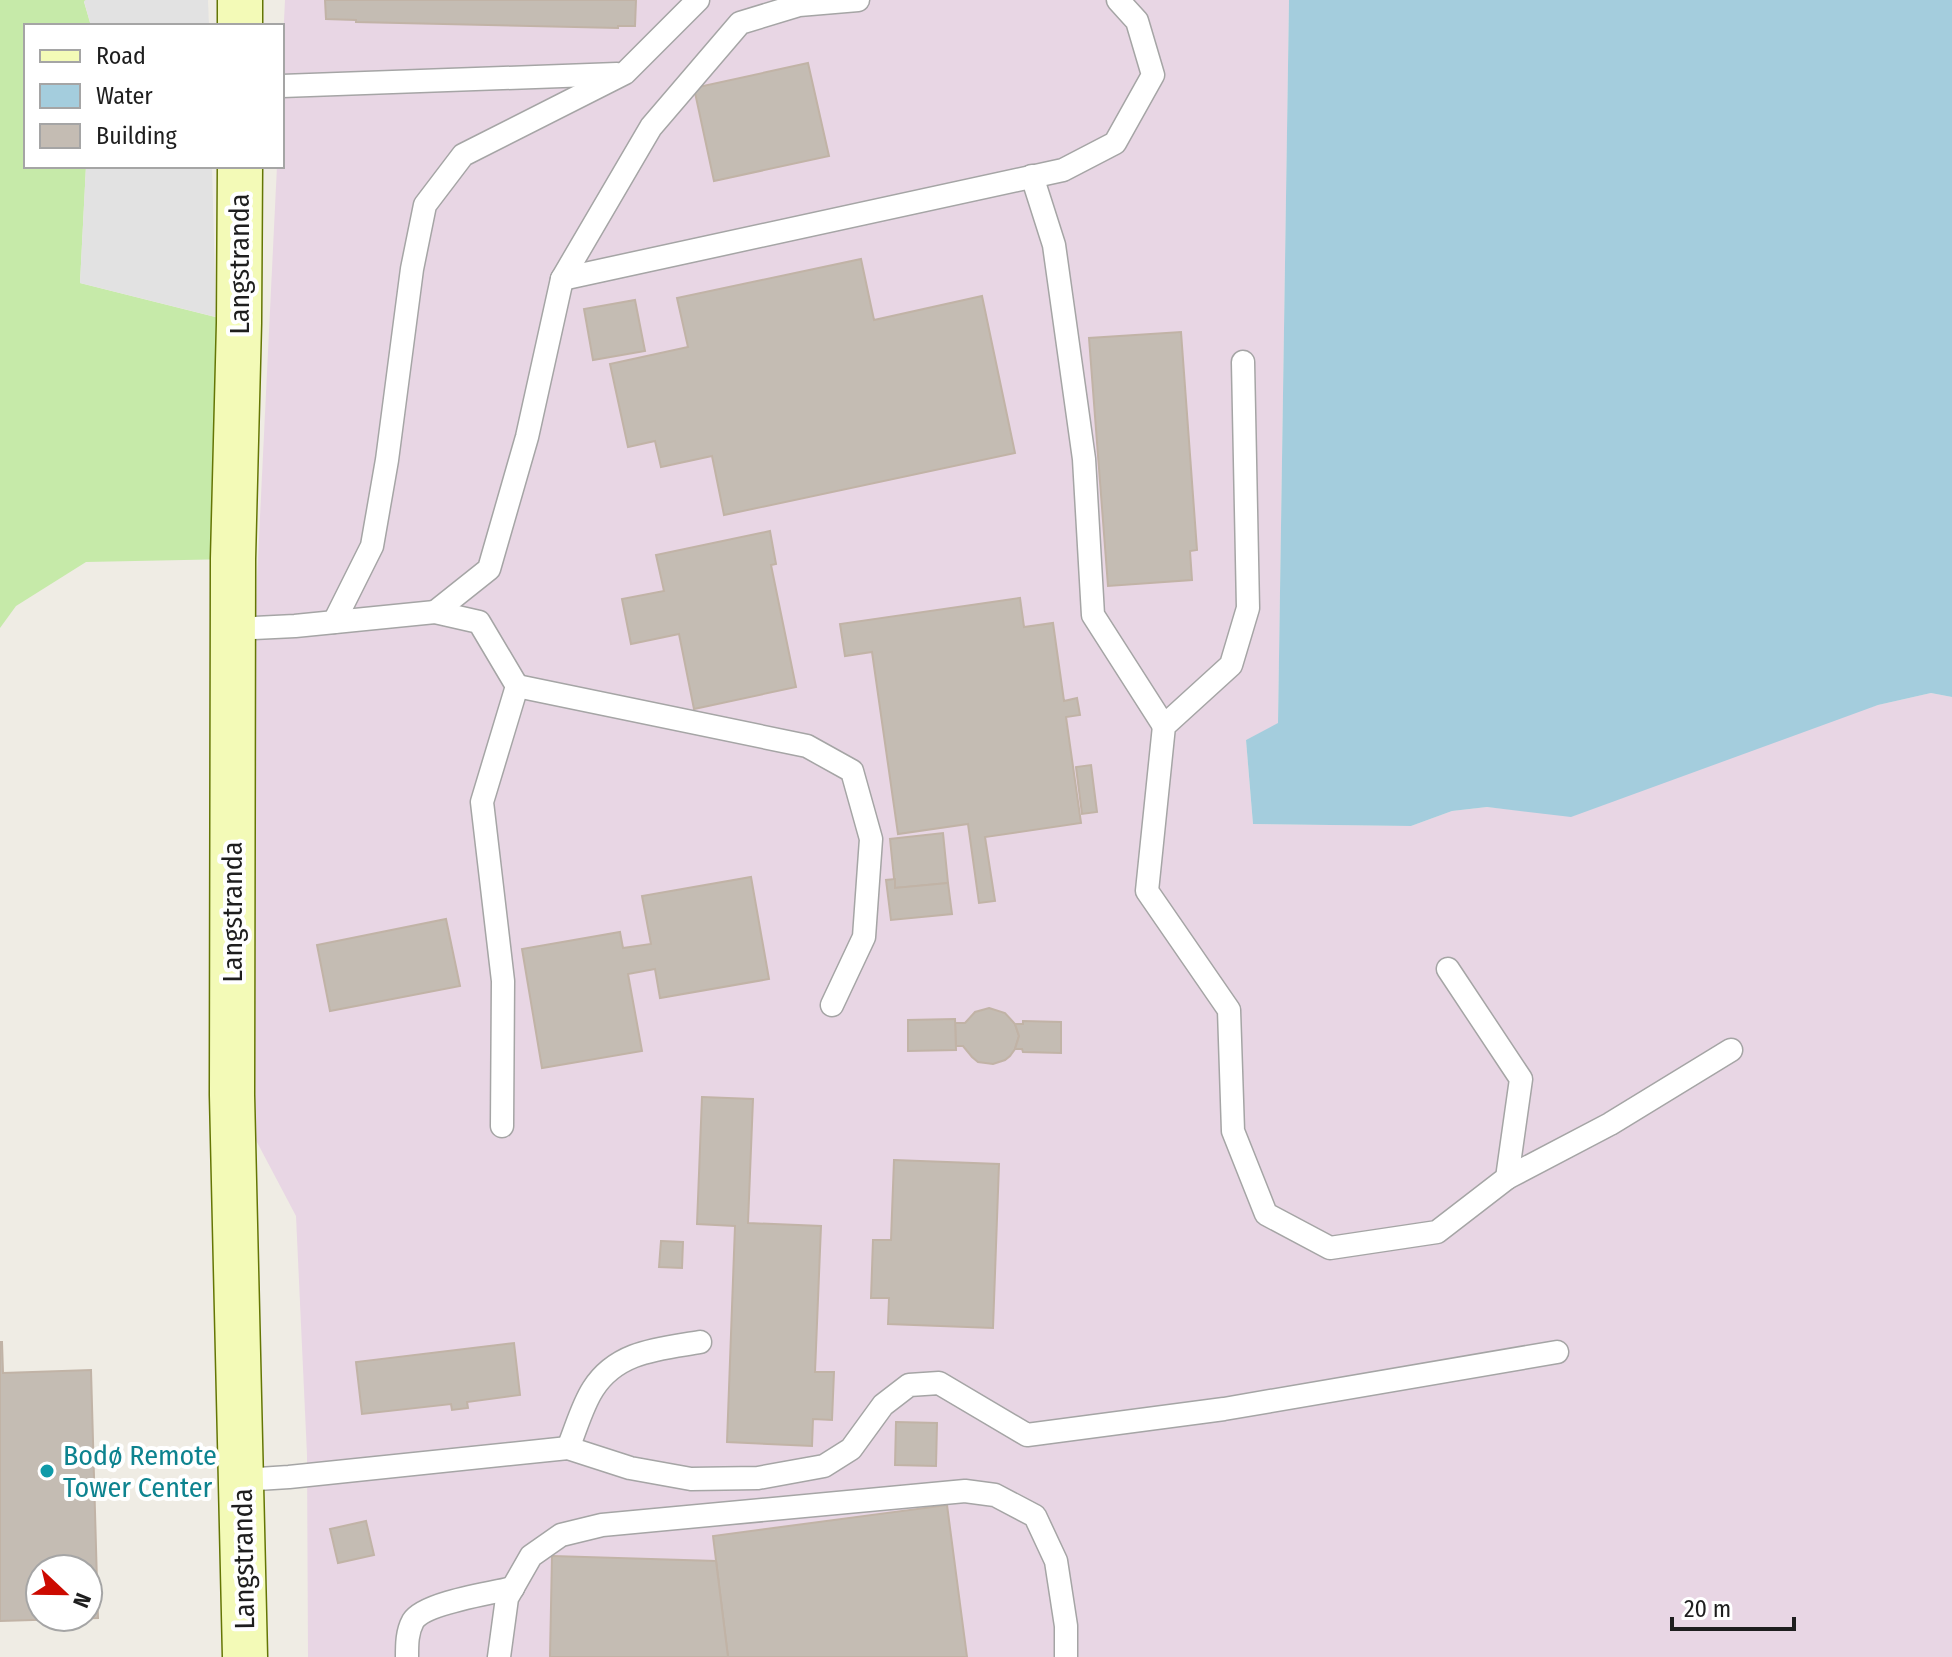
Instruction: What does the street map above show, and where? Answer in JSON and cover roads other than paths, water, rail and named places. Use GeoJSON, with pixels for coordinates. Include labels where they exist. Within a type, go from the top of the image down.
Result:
{"type":"FeatureCollection","features":[{"type":"Feature","properties":{"kind":"street"},"geometry":{"type":"LineString","coordinates":[[240,0],[240,24]]}},
{"type":"Feature","properties":{"kind":"street","name":"Langstranda"},"geometry":{"type":"LineString","coordinates":[[240,168],[232,1095],[245,1657]]}},
{"type":"Feature","properties":{"kind":"lane"},"geometry":{"type":"LineString","coordinates":[[334,622],[372,546],[387,460],[412,269],[425,205],[463,155],[625,73],[698,0]]}},
{"type":"Feature","properties":{"kind":"lane"},"geometry":{"type":"LineString","coordinates":[[435,612],[489,569],[527,437],[562,279],[651,127],[740,23],[799,5],[858,0]]}},
{"type":"Feature","properties":{"kind":"lane"},"geometry":{"type":"LineString","coordinates":[[562,279],[1063,170],[1115,143],[1153,75],[1137,21],[1118,0]]}},
{"type":"Feature","properties":{"kind":"lane"},"geometry":{"type":"LineString","coordinates":[[284,86],[625,73]]}},
{"type":"Feature","properties":{"kind":"lane"},"geometry":{"type":"LineString","coordinates":[[1032,176],[1054,245],[1084,459],[1093,615],[1164,726],[1147,891],[1229,1010],[1233,1131],[1266,1214],[1330,1248],[1437,1232],[1507,1178],[1610,1124],[1731,1050]]}},
{"type":"Feature","properties":{"kind":"lane"},"geometry":{"type":"LineString","coordinates":[[1164,726],[1231,665],[1248,608],[1243,362]]}},
{"type":"Feature","properties":{"kind":"lane"},"geometry":{"type":"LineString","coordinates":[[234,629],[435,612],[479,622],[517,686],[482,802],[503,981],[502,1126]]}},
{"type":"Feature","properties":{"kind":"lane"},"geometry":{"type":"LineString","coordinates":[[517,686],[807,746],[852,771],[871,839],[864,937],[832,1005]]}},
{"type":"Feature","properties":{"kind":"lane"},"geometry":{"type":"LineString","coordinates":[[1448,969],[1521,1079],[1507,1178]]}},
{"type":"Feature","properties":{"kind":"lane"},"geometry":{"type":"LineString","coordinates":[[568,1448],[592,1391],[610,1368],[643,1352],[700,1342]]}},
{"type":"Feature","properties":{"kind":"lane"},"geometry":{"type":"LineString","coordinates":[[241,1480],[568,1448],[630,1468],[691,1479],[758,1478],[824,1466],[851,1449],[883,1405],[909,1385],[939,1383],[1027,1435],[1224,1409],[1557,1352]]}},
{"type":"Feature","properties":{"kind":"lane"},"geometry":{"type":"LineString","coordinates":[[499,1657],[507,1598],[531,1556],[561,1535],[602,1525],[965,1491],[995,1495],[1035,1516],[1056,1561],[1066,1626],[1066,1657]]}},
{"type":"Feature","properties":{"kind":"lane"},"geometry":{"type":"LineString","coordinates":[[407,1657],[407,1638],[415,1618],[431,1607],[513,1588]]}},
{"type":"Feature","properties":{"kind":"water"},"geometry":{"type":"Polygon","coordinates":[[[1289,0],[1952,0],[1952,697],[1931,693],[1878,705],[1571,817],[1487,807],[1452,811],[1411,826],[1253,824],[1246,740],[1278,723],[1289,0]]]}},
{"type":"Feature","properties":{"kind":"place","name":"Bodø Remote Tower Center"},"geometry":{"type":"Point","coordinates":[47,1471]}}]}
